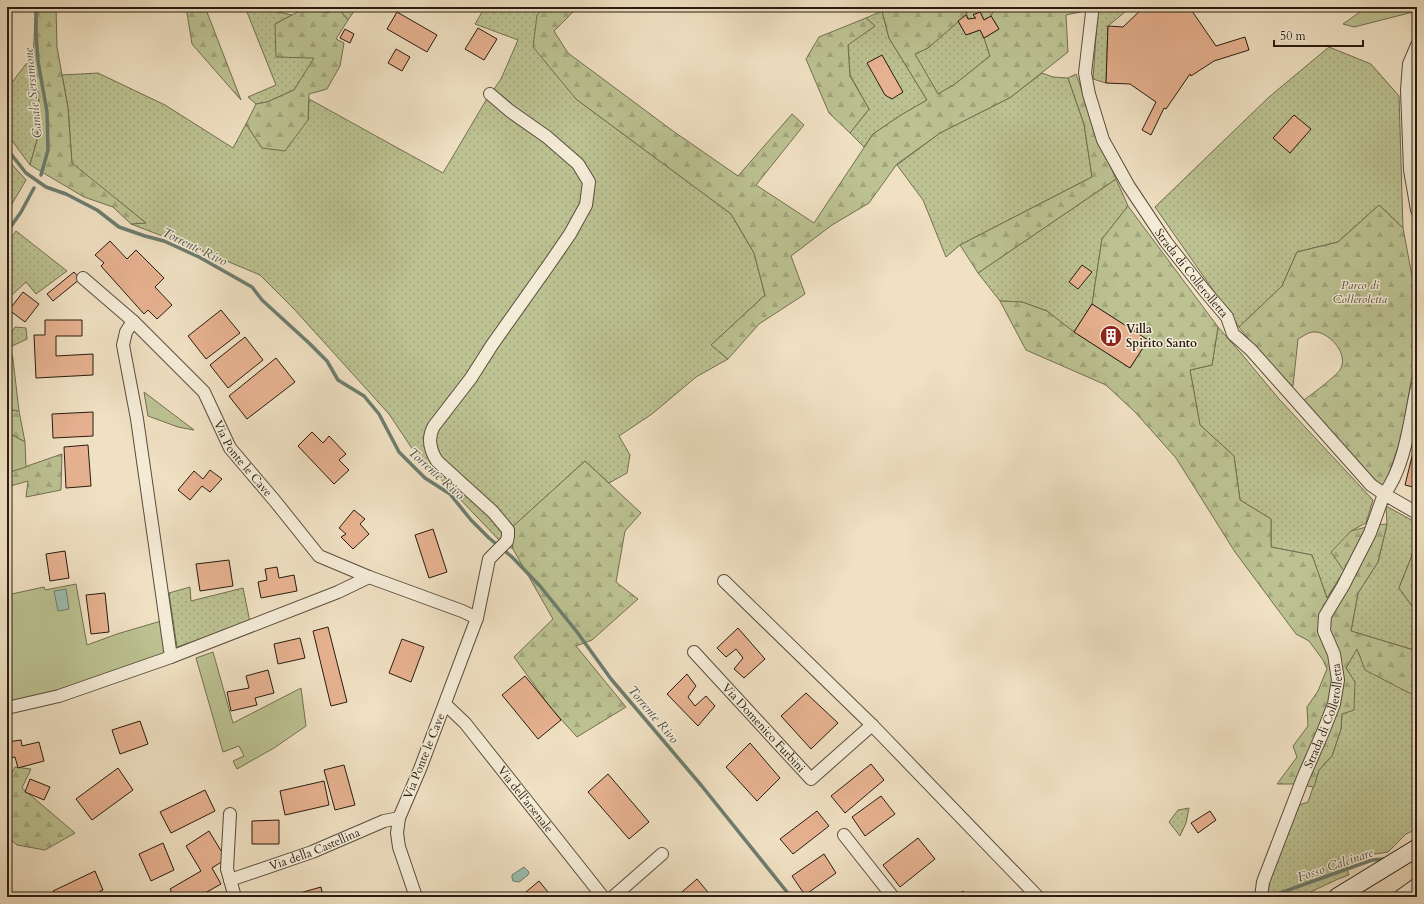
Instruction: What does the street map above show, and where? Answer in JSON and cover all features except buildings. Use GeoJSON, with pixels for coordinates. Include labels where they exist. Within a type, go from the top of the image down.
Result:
{"type":"FeatureCollection","features":[{"type":"Feature","properties":{"kind":"street","name":"Strada di Collerolletta"},"geometry":{"type":"LineString","coordinates":[[1091,7],[1092,13],[1085,73],[1089,94],[1103,140],[1128,185],[1166,242],[1227,317],[1233,334],[1251,350],[1371,484],[1384,494],[1417,513]]}},
{"type":"Feature","properties":{"kind":"street"},"geometry":{"type":"LineString","coordinates":[[1417,45],[1409,64],[1407,90],[1410,170],[1417,210]]}},
{"type":"Feature","properties":{"kind":"street","name":"Via Ponte le Cave"},"geometry":{"type":"LineString","coordinates":[[416,897],[399,847],[397,833],[400,818],[478,618],[492,556],[506,542],[508,536],[508,530],[492,512],[437,461],[432,453],[430,433],[471,378],[492,345],[570,234],[586,205],[589,182],[578,164],[547,137],[510,111],[490,94]]}},
{"type":"Feature","properties":{"kind":"street","name":"Via Ponte le Cave"},"geometry":{"type":"LineString","coordinates":[[83,278],[133,321],[204,392],[230,448],[319,556],[369,578],[478,618]]}},
{"type":"Feature","properties":{"kind":"street"},"geometry":{"type":"LineString","coordinates":[[133,321],[126,332],[124,345],[137,419],[171,657]]}},
{"type":"Feature","properties":{"kind":"street","name":"Strada di Collerolletta"},"geometry":{"type":"LineString","coordinates":[[1261,897],[1263,882],[1303,778],[1324,732],[1334,704],[1338,680],[1334,654],[1324,631],[1325,616],[1343,586],[1370,533],[1384,494],[1391,486],[1404,451],[1417,387]]}},
{"type":"Feature","properties":{"kind":"street"},"geometry":{"type":"LineString","coordinates":[[7,708],[59,696],[171,657],[338,592],[369,578]]}},
{"type":"Feature","properties":{"kind":"street"},"geometry":{"type":"LineString","coordinates":[[724,581],[872,725],[1038,897]]}},
{"type":"Feature","properties":{"kind":"street","name":"Via Domenico Furbini"},"geometry":{"type":"LineString","coordinates":[[694,652],[811,779],[872,725]]}},
{"type":"Feature","properties":{"kind":"street","name":"Via dell'arsenale"},"geometry":{"type":"LineString","coordinates":[[445,704],[465,723],[603,897]]}},
{"type":"Feature","properties":{"kind":"street"},"geometry":{"type":"LineString","coordinates":[[230,814],[227,869],[235,897]]}},
{"type":"Feature","properties":{"kind":"street","name":"Via della Castellina"},"geometry":{"type":"LineString","coordinates":[[230,880],[312,852],[384,821],[400,818]]}},
{"type":"Feature","properties":{"kind":"street"},"geometry":{"type":"LineString","coordinates":[[844,835],[892,897]]}},
{"type":"Feature","properties":{"kind":"street"},"geometry":{"type":"LineString","coordinates":[[1337,897],[1417,848]]}},
{"type":"Feature","properties":{"kind":"street"},"geometry":{"type":"LineString","coordinates":[[613,897],[662,854]]}},
{"type":"Feature","properties":{"kind":"street"},"geometry":{"type":"LineString","coordinates":[[1399,897],[1417,884]]}},
{"type":"Feature","properties":{"kind":"green space"},"geometry":{"type":"Polygon","coordinates":[[[39,7],[56,7],[57,47],[68,108],[72,163],[146,223],[131,224],[113,207],[84,197],[30,165],[37,140],[39,101],[33,61],[35,18],[39,7]]]}},
{"type":"Feature","properties":{"kind":"green space"},"geometry":{"type":"Polygon","coordinates":[[[186,7],[205,7],[241,100],[192,44],[186,7]]]}},
{"type":"Feature","properties":{"kind":"green space"},"geometry":{"type":"Polygon","coordinates":[[[245,7],[266,7],[269,10],[292,15],[275,24],[315,58],[294,90],[267,102],[256,104],[248,97],[276,85],[245,7]]]}},
{"type":"Feature","properties":{"kind":"green space"},"geometry":{"type":"Polygon","coordinates":[[[307,7],[319,7],[327,13],[338,8],[348,20],[336,39],[344,43],[340,66],[327,89],[309,94],[308,120],[285,151],[262,148],[246,124],[256,104],[267,102],[294,90],[314,58],[276,57],[275,24],[307,7]]]}},
{"type":"Feature","properties":{"kind":"green space"},"geometry":{"type":"Polygon","coordinates":[[[333,7],[357,7],[348,20],[338,8],[327,13],[333,7]]]}},
{"type":"Feature","properties":{"kind":"green space"},"geometry":{"type":"Polygon","coordinates":[[[485,7],[545,7],[537,16],[576,99],[731,214],[754,253],[765,295],[711,345],[728,359],[696,377],[652,414],[619,436],[630,455],[627,473],[609,483],[585,461],[509,530],[513,549],[499,540],[413,450],[389,414],[294,309],[260,275],[131,224],[146,223],[72,164],[68,108],[62,75],[98,73],[165,105],[233,148],[246,124],[262,148],[308,120],[309,99],[443,173],[485,102],[501,79],[518,40],[475,24],[485,7]]]}},
{"type":"Feature","properties":{"kind":"green space"},"geometry":{"type":"Polygon","coordinates":[[[545,7],[578,7],[554,31],[568,53],[673,131],[738,176],[792,114],[804,125],[756,185],[814,223],[873,134],[927,100],[889,38],[882,11],[887,7],[965,7],[966,15],[928,48],[915,54],[938,94],[955,84],[990,56],[984,38],[999,29],[991,16],[995,8],[1090,7],[1080,12],[1066,15],[1068,52],[1011,97],[940,133],[897,164],[869,203],[832,225],[791,256],[805,294],[759,324],[728,359],[711,345],[765,295],[754,253],[731,214],[576,99],[533,47],[537,15],[545,7]]]}},
{"type":"Feature","properties":{"kind":"green space"},"geometry":{"type":"Polygon","coordinates":[[[965,7],[998,7],[995,8],[991,16],[984,20],[980,12],[973,15],[976,18],[968,19],[965,7]]]}},
{"type":"Feature","properties":{"kind":"green space"},"geometry":{"type":"Polygon","coordinates":[[[1098,7],[1131,7],[1108,26],[1106,83],[1093,79],[1098,7]]]}},
{"type":"Feature","properties":{"kind":"green space"},"geometry":{"type":"Polygon","coordinates":[[[1367,7],[1417,7],[1417,11],[1354,27],[1343,24],[1367,7]]]}},
{"type":"Feature","properties":{"kind":"green space"},"geometry":{"type":"Polygon","coordinates":[[[882,11],[889,38],[927,100],[873,134],[864,147],[850,133],[869,109],[850,75],[848,44],[875,26],[866,18],[882,11]]]}},
{"type":"Feature","properties":{"kind":"green space"},"geometry":{"type":"Polygon","coordinates":[[[866,18],[875,26],[848,45],[850,76],[869,109],[850,133],[829,113],[806,59],[819,37],[866,18]]]}},
{"type":"Feature","properties":{"kind":"green space"},"geometry":{"type":"Polygon","coordinates":[[[958,21],[966,35],[980,30],[990,56],[955,84],[938,94],[914,54],[928,48],[958,21]]]}},
{"type":"Feature","properties":{"kind":"green space"},"geometry":{"type":"Polygon","coordinates":[[[1329,47],[1371,64],[1399,96],[1403,228],[1379,205],[1338,242],[1297,252],[1282,286],[1239,327],[1155,207],[1269,97],[1329,47]]]}},
{"type":"Feature","properties":{"kind":"green space"},"geometry":{"type":"Polygon","coordinates":[[[33,61],[39,101],[37,140],[30,165],[7,134],[7,89],[26,64],[33,61]]]}},
{"type":"Feature","properties":{"kind":"green space"},"geometry":{"type":"Polygon","coordinates":[[[1042,73],[1053,77],[1068,78],[1084,124],[1092,177],[960,245],[946,257],[923,200],[897,165],[940,133],[1011,97],[1042,73]]]}},
{"type":"Feature","properties":{"kind":"green space"},"geometry":{"type":"Polygon","coordinates":[[[1076,74],[1105,154],[1116,179],[978,273],[960,245],[1092,177],[1084,124],[1068,78],[1076,74]]]}},
{"type":"Feature","properties":{"kind":"green space"},"geometry":{"type":"Polygon","coordinates":[[[7,159],[26,180],[9,209],[7,206],[7,159]]]}},
{"type":"Feature","properties":{"kind":"green space"},"geometry":{"type":"Polygon","coordinates":[[[1116,179],[1128,206],[1102,239],[1092,304],[1074,332],[1047,311],[1022,302],[1000,301],[978,273],[1116,179]]]}},
{"type":"Feature","properties":{"kind":"green space","name":"Parco di Colleroletta"},"geometry":{"type":"Polygon","coordinates":[[[1379,205],[1403,228],[1415,292],[1415,358],[1402,435],[1384,488],[1374,484],[1302,401],[1340,370],[1342,357],[1336,344],[1325,335],[1318,332],[1306,334],[1298,339],[1293,386],[1274,372],[1239,327],[1282,286],[1297,252],[1338,242],[1379,205]]]}},
{"type":"Feature","properties":{"kind":"green space"},"geometry":{"type":"Polygon","coordinates":[[[1128,206],[1218,327],[1212,365],[1190,370],[1200,425],[1234,456],[1240,500],[1271,519],[1271,547],[1312,555],[1327,598],[1344,571],[1331,552],[1351,531],[1374,525],[1387,524],[1378,562],[1358,593],[1351,631],[1417,651],[1417,697],[1365,670],[1357,649],[1346,668],[1355,682],[1354,710],[1342,714],[1341,729],[1332,756],[1319,770],[1314,787],[1294,784],[1277,784],[1297,757],[1293,746],[1308,726],[1307,707],[1318,691],[1327,669],[1323,660],[1309,641],[1296,634],[1235,552],[1176,458],[1135,412],[1106,385],[1026,350],[1000,301],[1022,302],[1047,311],[1074,332],[1130,368],[1148,340],[1092,304],[1102,239],[1128,206]]]}},
{"type":"Feature","properties":{"kind":"green space"},"geometry":{"type":"Polygon","coordinates":[[[16,231],[67,271],[36,294],[26,282],[13,294],[7,292],[7,243],[16,231]]]}},
{"type":"Feature","properties":{"kind":"green space"},"geometry":{"type":"Polygon","coordinates":[[[15,327],[26,328],[27,339],[10,347],[13,359],[7,360],[7,340],[15,327]]]}},
{"type":"Feature","properties":{"kind":"green space"},"geometry":{"type":"Polygon","coordinates":[[[1218,327],[1279,399],[1373,500],[1366,523],[1351,531],[1344,571],[1327,598],[1312,555],[1271,547],[1271,519],[1240,500],[1234,456],[1200,425],[1190,370],[1212,365],[1218,327]]]}},
{"type":"Feature","properties":{"kind":"green space"},"geometry":{"type":"Polygon","coordinates":[[[13,359],[19,411],[7,409],[7,360],[13,359]]]}},
{"type":"Feature","properties":{"kind":"green space"},"geometry":{"type":"Polygon","coordinates":[[[144,392],[194,430],[178,427],[148,416],[144,392]]]}},
{"type":"Feature","properties":{"kind":"green space"},"geometry":{"type":"Polygon","coordinates":[[[7,409],[19,411],[25,442],[7,432],[7,409]]]}},
{"type":"Feature","properties":{"kind":"green space"},"geometry":{"type":"Polygon","coordinates":[[[7,432],[25,442],[26,467],[7,473],[7,432]]]}},
{"type":"Feature","properties":{"kind":"green space"},"geometry":{"type":"Polygon","coordinates":[[[62,454],[61,490],[26,497],[28,481],[7,487],[7,473],[62,454]]]}},
{"type":"Feature","properties":{"kind":"green space"},"geometry":{"type":"Polygon","coordinates":[[[585,461],[641,513],[625,531],[616,582],[638,599],[592,640],[576,646],[626,707],[577,737],[550,707],[514,657],[553,619],[513,549],[509,530],[585,461]]]}},
{"type":"Feature","properties":{"kind":"green space"},"geometry":{"type":"Polygon","coordinates":[[[1386,506],[1417,523],[1417,543],[1399,588],[1417,613],[1417,651],[1351,631],[1358,593],[1378,562],[1387,524],[1386,506]]]}},
{"type":"Feature","properties":{"kind":"green space"},"geometry":{"type":"Polygon","coordinates":[[[1417,543],[1417,613],[1399,588],[1417,543]]]}},
{"type":"Feature","properties":{"kind":"green space"},"geometry":{"type":"Polygon","coordinates":[[[76,584],[87,645],[117,634],[161,621],[166,655],[60,691],[7,705],[7,595],[44,587],[45,590],[76,584]]]}},
{"type":"Feature","properties":{"kind":"green space"},"geometry":{"type":"Polygon","coordinates":[[[190,587],[191,601],[243,588],[250,622],[177,647],[169,593],[190,587]]]}},
{"type":"Feature","properties":{"kind":"green space"},"geometry":{"type":"Polygon","coordinates":[[[1357,648],[1417,697],[1417,829],[1406,834],[1388,852],[1369,855],[1345,863],[1349,875],[1300,897],[1266,897],[1265,895],[1278,852],[1299,805],[1308,802],[1319,770],[1332,756],[1341,729],[1342,714],[1355,682],[1346,668],[1357,648]]]}},
{"type":"Feature","properties":{"kind":"green space"},"geometry":{"type":"Polygon","coordinates":[[[213,652],[233,723],[301,688],[306,726],[274,748],[237,769],[233,761],[244,756],[239,746],[223,752],[196,658],[213,652]]]}},
{"type":"Feature","properties":{"kind":"green space"},"geometry":{"type":"Polygon","coordinates":[[[15,767],[31,769],[22,788],[75,833],[45,850],[17,845],[7,837],[7,779],[15,767]]]}},
{"type":"Feature","properties":{"kind":"green space"},"geometry":{"type":"Polygon","coordinates":[[[1189,808],[1186,823],[1180,836],[1169,822],[1178,810],[1189,808]]]}},
{"type":"Feature","properties":{"kind":"shaded area"},"geometry":{"type":"Polygon","coordinates":[[[66,589],[69,609],[58,611],[54,591],[66,589]]]}},
{"type":"Feature","properties":{"kind":"shaded area"},"geometry":{"type":"Polygon","coordinates":[[[524,867],[529,872],[528,875],[519,882],[513,881],[512,875],[524,867]]]}},
{"type":"Feature","properties":{"kind":"waterway","name":"Canale Sersimone"},"geometry":{"type":"LineString","coordinates":[[37,7],[36,34],[38,61],[47,112],[48,150],[41,175]]}},
{"type":"Feature","properties":{"kind":"waterway","name":"Torrente Rivo"},"geometry":{"type":"LineString","coordinates":[[7,149],[26,173],[46,187],[66,194],[97,210],[119,227],[164,241],[199,257],[252,287],[262,300],[327,361],[338,380],[364,396],[379,414],[399,452],[425,478],[450,494],[471,520],[489,538],[512,557],[540,586],[577,632],[611,679],[701,785],[791,897]]}},
{"type":"Feature","properties":{"kind":"waterway","name":"Canale Sersimone"},"geometry":{"type":"LineString","coordinates":[[7,232],[21,212],[34,188]]}},
{"type":"Feature","properties":{"kind":"waterway","name":"Fosso Calcinare"},"geometry":{"type":"LineString","coordinates":[[1269,897],[1372,860],[1384,859]]}},
{"type":"Feature","properties":{"kind":"place","name":"Villa Spirito Santo"},"geometry":{"type":"Point","coordinates":[1111,336]}}]}
